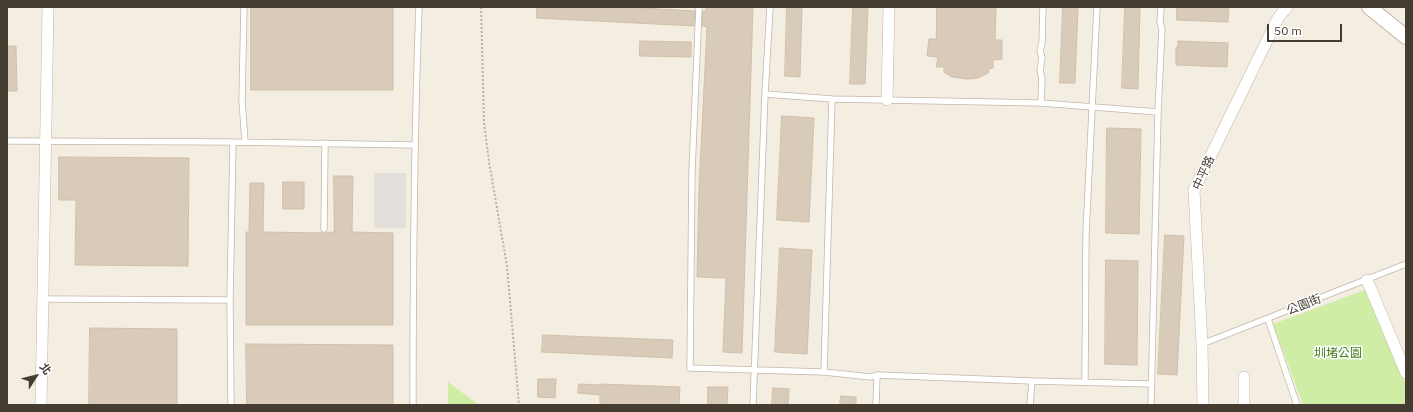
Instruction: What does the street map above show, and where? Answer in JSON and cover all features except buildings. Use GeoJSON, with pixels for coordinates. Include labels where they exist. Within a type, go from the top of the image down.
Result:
{"type":"FeatureCollection","features":[{"type":"Feature","properties":{"kind":"street"},"geometry":{"type":"LineString","coordinates":[[41,405],[48,7]]}},
{"type":"Feature","properties":{"kind":"street"},"geometry":{"type":"LineString","coordinates":[[887,100],[888,7]]}},
{"type":"Feature","properties":{"kind":"street","name":"中平路"},"geometry":{"type":"LineString","coordinates":[[1203,405],[1202,344],[1194,190],[1278,18],[1287,7]]}},
{"type":"Feature","properties":{"kind":"street"},"geometry":{"type":"LineString","coordinates":[[1369,7],[1406,37]]}},
{"type":"Feature","properties":{"kind":"street"},"geometry":{"type":"LineString","coordinates":[[1367,280],[1406,373]]}},
{"type":"Feature","properties":{"kind":"street"},"geometry":{"type":"LineString","coordinates":[[1244,377],[1244,405]]}},
{"type":"Feature","properties":{"kind":"lane"},"geometry":{"type":"LineString","coordinates":[[244,7],[242,100],[245,142]]}},
{"type":"Feature","properties":{"kind":"lane"},"geometry":{"type":"LineString","coordinates":[[413,405],[415,224],[414,145],[419,7]]}},
{"type":"Feature","properties":{"kind":"lane"},"geometry":{"type":"LineString","coordinates":[[699,7],[692,171],[690,368],[824,372],[871,377],[877,375],[1152,384]]}},
{"type":"Feature","properties":{"kind":"lane"},"geometry":{"type":"LineString","coordinates":[[753,405],[765,94],[770,7]]}},
{"type":"Feature","properties":{"kind":"lane"},"geometry":{"type":"LineString","coordinates":[[1041,103],[1042,78],[1040,71],[1042,58],[1040,50],[1042,43],[1043,7]]}},
{"type":"Feature","properties":{"kind":"lane"},"geometry":{"type":"LineString","coordinates":[[1085,381],[1086,233],[1097,7]]}},
{"type":"Feature","properties":{"kind":"lane"},"geometry":{"type":"LineString","coordinates":[[1151,405],[1158,112],[1162,29],[1160,23],[1161,7]]}},
{"type":"Feature","properties":{"kind":"lane"},"geometry":{"type":"LineString","coordinates":[[765,94],[832,99],[1041,103],[1158,112]]}},
{"type":"Feature","properties":{"kind":"lane"},"geometry":{"type":"LineString","coordinates":[[824,372],[832,99]]}},
{"type":"Feature","properties":{"kind":"lane"},"geometry":{"type":"LineString","coordinates":[[7,141],[245,142],[414,145]]}},
{"type":"Feature","properties":{"kind":"lane"},"geometry":{"type":"LineString","coordinates":[[231,405],[230,300],[232,142]]}},
{"type":"Feature","properties":{"kind":"lane"},"geometry":{"type":"LineString","coordinates":[[324,229],[325,143]]}},
{"type":"Feature","properties":{"kind":"lane","name":"公園街"},"geometry":{"type":"LineString","coordinates":[[1202,344],[1406,264]]}},
{"type":"Feature","properties":{"kind":"lane"},"geometry":{"type":"LineString","coordinates":[[43,299],[230,300]]}},
{"type":"Feature","properties":{"kind":"lane"},"geometry":{"type":"LineString","coordinates":[[1268,318],[1297,405]]}},
{"type":"Feature","properties":{"kind":"lane"},"geometry":{"type":"LineString","coordinates":[[876,405],[877,375]]}},
{"type":"Feature","properties":{"kind":"lane"},"geometry":{"type":"LineString","coordinates":[[1030,405],[1032,381]]}},
{"type":"Feature","properties":{"kind":"path"},"geometry":{"type":"LineString","coordinates":[[481,7],[484,122],[489,162],[507,266],[519,405]]}},
{"type":"Feature","properties":{"kind":"green space","name":"圳堵公園"},"geometry":{"type":"Polygon","coordinates":[[[1365,290],[1406,385],[1406,405],[1303,405],[1273,324],[1365,290]]]}},
{"type":"Feature","properties":{"kind":"green space"},"geometry":{"type":"Polygon","coordinates":[[[448,382],[479,405],[448,405],[448,382]]]}},
{"type":"Feature","properties":{"kind":"shaded area"},"geometry":{"type":"Polygon","coordinates":[[[374,173],[406,173],[406,228],[374,228],[374,173]]]}}]}
